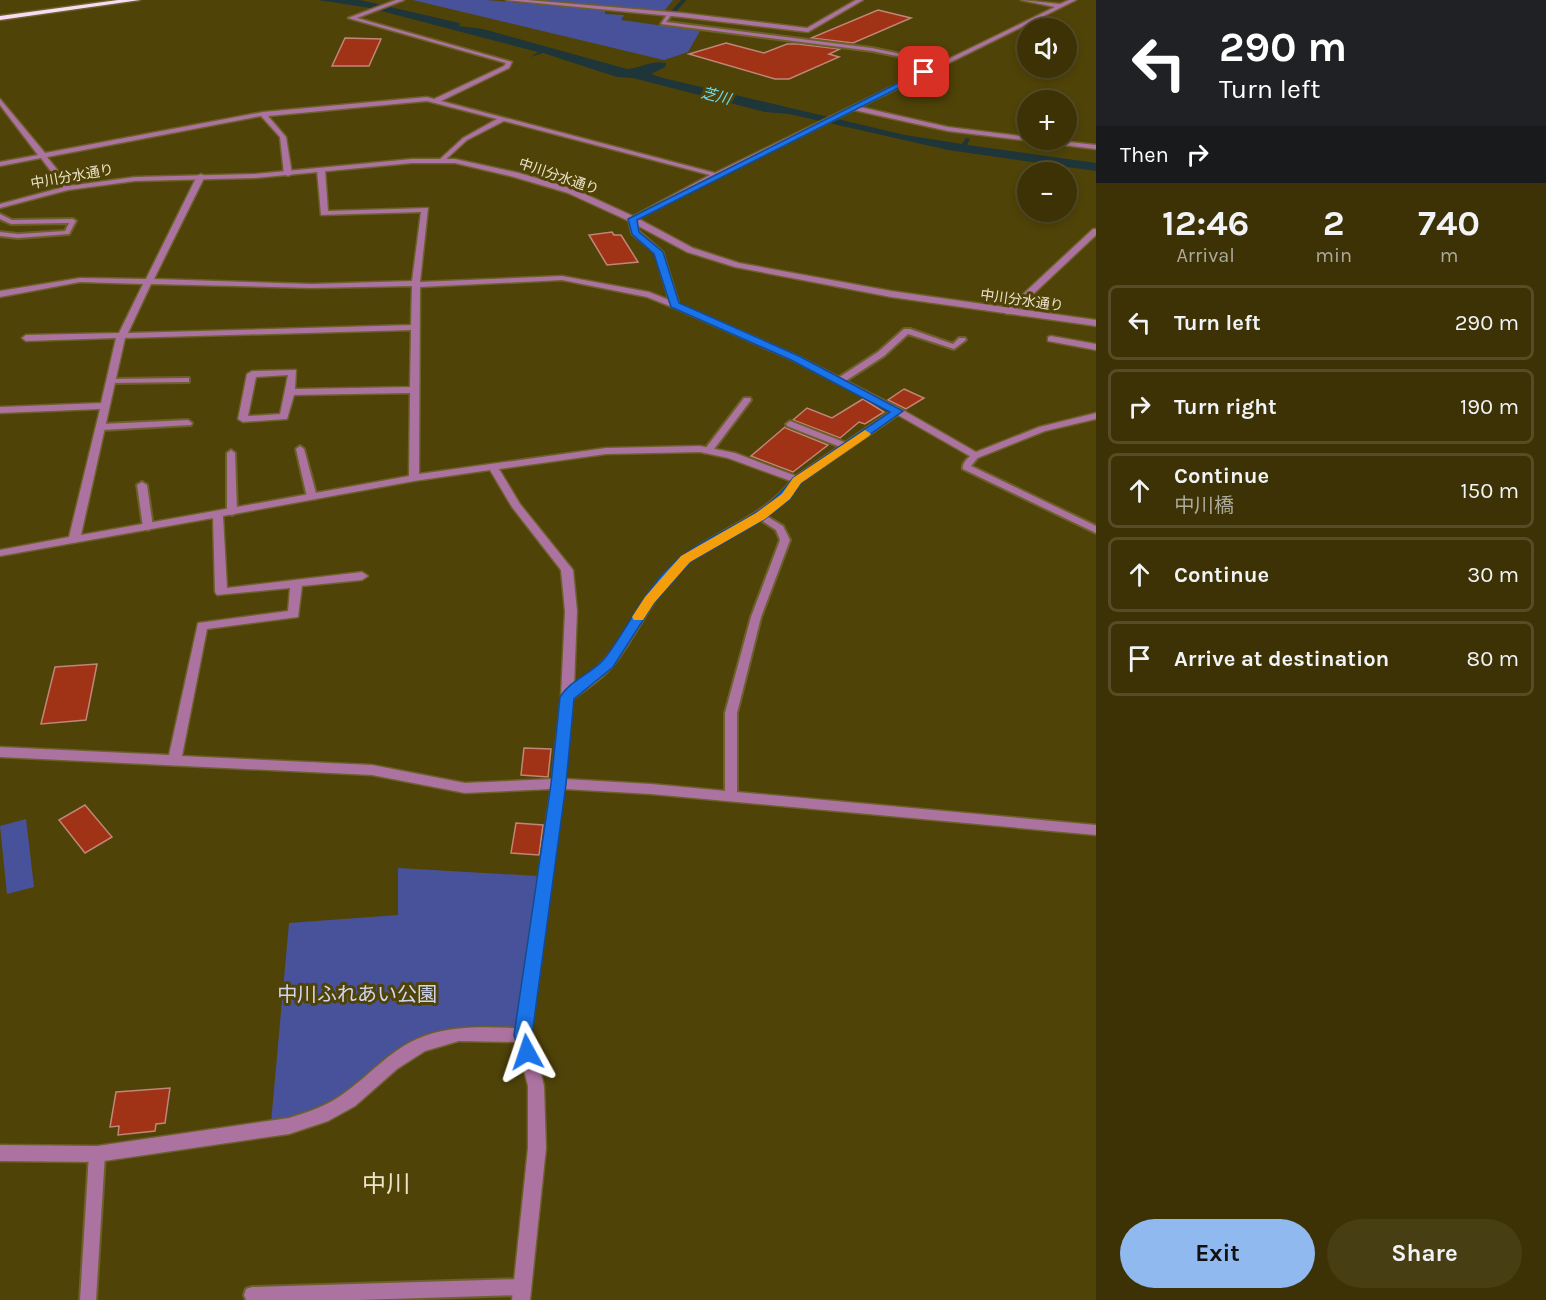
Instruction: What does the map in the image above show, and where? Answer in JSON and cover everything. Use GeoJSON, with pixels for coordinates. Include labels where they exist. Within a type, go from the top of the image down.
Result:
{"type":"FeatureCollection","features":[{"type":"Feature","properties":{"kind":"highway"},"geometry":{"type":"LineString","coordinates":[[0,16],[115,0]]}},
{"type":"Feature","properties":{"kind":"highway"},"geometry":{"type":"LineString","coordinates":[[0,16],[136,0]]}},
{"type":"Feature","properties":{"kind":"street"},"geometry":{"type":"LineString","coordinates":[[400,0],[351,18],[509,62],[507,67],[435,101]]}},
{"type":"Feature","properties":{"kind":"street"},"geometry":{"type":"LineString","coordinates":[[509,0],[670,14],[808,30],[860,0]]}},
{"type":"Feature","properties":{"kind":"street"},"geometry":{"type":"LineString","coordinates":[[1024,0],[1060,6]]}},
{"type":"Feature","properties":{"kind":"street"},"geometry":{"type":"LineString","coordinates":[[675,305],[659,252],[635,232],[632,219],[941,63],[1073,0]]}},
{"type":"Feature","properties":{"kind":"street"},"geometry":{"type":"LineString","coordinates":[[0,164],[263,114],[427,99],[716,175]]}},
{"type":"Feature","properties":{"kind":"street"},"geometry":{"type":"LineString","coordinates":[[0,101],[68,188]]}},
{"type":"Feature","properties":{"kind":"street"},"geometry":{"type":"LineString","coordinates":[[853,109],[948,129],[1096,147]]}},
{"type":"Feature","properties":{"kind":"street"},"geometry":{"type":"LineString","coordinates":[[263,114],[283,137],[288,174]]}},
{"type":"Feature","properties":{"kind":"street"},"geometry":{"type":"LineString","coordinates":[[441,161],[465,139],[503,119]]}},
{"type":"Feature","properties":{"kind":"street","name":"中川分水通り"},"geometry":{"type":"LineString","coordinates":[[0,206],[68,188],[135,179],[288,174],[441,161],[469,164],[551,185],[591,199],[690,250],[738,265],[810,280],[1009,312],[1096,323]]}},
{"type":"Feature","properties":{"kind":"street"},"geometry":{"type":"LineString","coordinates":[[321,170],[324,213],[425,210],[416,284],[414,478]]}},
{"type":"Feature","properties":{"kind":"street"},"geometry":{"type":"LineString","coordinates":[[74,541],[122,334],[201,176]]}},
{"type":"Feature","properties":{"kind":"street"},"geometry":{"type":"LineString","coordinates":[[1009,312],[1096,231]]}},
{"type":"Feature","properties":{"kind":"street"},"geometry":{"type":"LineString","coordinates":[[0,294],[80,280],[312,286],[562,278],[649,295],[675,305],[841,380],[975,456],[1042,429],[1096,416]]}},
{"type":"Feature","properties":{"kind":"street"},"geometry":{"type":"LineString","coordinates":[[26,338],[416,327]]}},
{"type":"Feature","properties":{"kind":"street"},"geometry":{"type":"LineString","coordinates":[[1051,339],[1096,347]]}},
{"type":"Feature","properties":{"kind":"street"},"geometry":{"type":"LineString","coordinates":[[293,372],[290,392],[284,417],[243,419],[252,374],[293,372]]}},
{"type":"Feature","properties":{"kind":"street"},"geometry":{"type":"LineString","coordinates":[[290,392],[415,390]]}},
{"type":"Feature","properties":{"kind":"street"},"geometry":{"type":"LineString","coordinates":[[0,410],[106,406]]}},
{"type":"Feature","properties":{"kind":"street"},"geometry":{"type":"LineString","coordinates":[[567,697],[608,663],[650,600],[686,559],[761,516],[786,496],[797,480],[898,411]]}},
{"type":"Feature","properties":{"kind":"street"},"geometry":{"type":"LineString","coordinates":[[0,553],[414,478],[606,450],[708,451],[731,455],[797,480]]}},
{"type":"Feature","properties":{"kind":"street"},"geometry":{"type":"LineString","coordinates":[[493,467],[516,505],[567,570],[571,611],[567,697],[558,784],[523,1035],[536,1086],[537,1148],[521,1293]]}},
{"type":"Feature","properties":{"kind":"street"},"geometry":{"type":"LineString","coordinates":[[218,514],[221,592],[362,576]]}},
{"type":"Feature","properties":{"kind":"street"},"geometry":{"type":"LineString","coordinates":[[175,759],[202,626],[294,614],[296,585]]}},
{"type":"Feature","properties":{"kind":"street"},"geometry":{"type":"LineString","coordinates":[[0,752],[372,770],[465,788],[558,784],[730,795],[1096,830]]}},
{"type":"Feature","properties":{"kind":"street"},"geometry":{"type":"LineString","coordinates":[[0,1153],[97,1154],[289,1126],[322,1115],[349,1100],[391,1064],[421,1045],[459,1034],[523,1035]]}},
{"type":"Feature","properties":{"kind":"lane"},"geometry":{"type":"LineString","coordinates":[[670,14],[663,23],[760,38],[893,51],[941,63]]}},
{"type":"Feature","properties":{"kind":"lane"},"geometry":{"type":"LineString","coordinates":[[0,216],[11,222],[74,220],[67,233],[18,236],[0,234]]}},
{"type":"Feature","properties":{"kind":"lane"},"geometry":{"type":"LineString","coordinates":[[841,380],[881,354],[907,332],[954,347],[962,340]]}},
{"type":"Feature","properties":{"kind":"lane"},"geometry":{"type":"LineString","coordinates":[[111,381],[186,380]]}},
{"type":"Feature","properties":{"kind":"lane"},"geometry":{"type":"LineString","coordinates":[[708,451],[747,400]]}},
{"type":"Feature","properties":{"kind":"lane"},"geometry":{"type":"LineString","coordinates":[[102,427],[188,423]]}},
{"type":"Feature","properties":{"kind":"lane"},"geometry":{"type":"LineString","coordinates":[[790,424],[846,446]]}},
{"type":"Feature","properties":{"kind":"lane"},"geometry":{"type":"LineString","coordinates":[[300,449],[312,497]]}},
{"type":"Feature","properties":{"kind":"lane"},"geometry":{"type":"LineString","coordinates":[[231,453],[232,512]]}},
{"type":"Feature","properties":{"kind":"lane"},"geometry":{"type":"LineString","coordinates":[[975,456],[966,467],[1096,530]]}},
{"type":"Feature","properties":{"kind":"lane"},"geometry":{"type":"LineString","coordinates":[[142,485],[148,527]]}},
{"type":"Feature","properties":{"kind":"lane"},"geometry":{"type":"LineString","coordinates":[[730,795],[731,713],[756,617],[785,540],[784,533],[778,525],[761,516]]}},
{"type":"Feature","properties":{"kind":"lane"},"geometry":{"type":"LineString","coordinates":[[87,1300],[97,1154]]}},
{"type":"Feature","properties":{"kind":"lane"},"geometry":{"type":"LineString","coordinates":[[252,1295],[521,1293]]}},
{"type":"Feature","properties":{"kind":"green space"},"geometry":{"type":"Polygon","coordinates":[[[413,0],[486,0],[605,10],[605,14],[624,15],[621,20],[700,31],[688,52],[664,60],[413,0]]]}},
{"type":"Feature","properties":{"kind":"green space"},"geometry":{"type":"Polygon","coordinates":[[[537,0],[673,0],[664,11],[537,0]]]}},
{"type":"Feature","properties":{"kind":"green space"},"geometry":{"type":"Polygon","coordinates":[[[26,819],[34,887],[7,894],[0,826],[26,819]]]}},
{"type":"Feature","properties":{"kind":"green space","name":"中川ふれあい公園"},"geometry":{"type":"Polygon","coordinates":[[[398,868],[538,876],[515,1028],[457,1030],[322,1110],[271,1123],[289,923],[398,915],[398,868]]]}},
{"type":"Feature","properties":{"kind":"water","name":"芝川"},"geometry":{"type":"Polygon","coordinates":[[[318,0],[360,0],[460,23],[459,26],[483,29],[627,69],[666,63],[665,67],[651,74],[905,135],[962,144],[966,138],[970,139],[967,145],[1096,163],[1096,171],[1077,168],[1077,162],[1033,162],[948,150],[789,114],[765,112],[633,78],[617,77],[543,53],[531,57],[538,52],[370,8],[318,0]]]}},
{"type":"Feature","properties":{"kind":"building"},"geometry":{"type":"Polygon","coordinates":[[[878,10],[911,18],[853,43],[811,38],[878,10]]]}},
{"type":"Feature","properties":{"kind":"building"},"geometry":{"type":"Polygon","coordinates":[[[345,38],[381,39],[369,66],[332,66],[345,38]]]}},
{"type":"Feature","properties":{"kind":"building"},"geometry":{"type":"Polygon","coordinates":[[[726,43],[764,53],[787,44],[840,49],[829,54],[839,57],[789,79],[775,79],[689,54],[726,43]]]}},
{"type":"Feature","properties":{"kind":"building"},"geometry":{"type":"Polygon","coordinates":[[[612,232],[614,235],[621,235],[638,262],[607,265],[589,235],[612,232]]]}},
{"type":"Feature","properties":{"kind":"building"},"geometry":{"type":"Polygon","coordinates":[[[904,389],[924,398],[906,409],[888,400],[904,389]]]}},
{"type":"Feature","properties":{"kind":"building"},"geometry":{"type":"Polygon","coordinates":[[[863,399],[884,412],[865,424],[859,422],[840,438],[793,420],[807,408],[832,418],[863,399]]]}},
{"type":"Feature","properties":{"kind":"building"},"geometry":{"type":"Polygon","coordinates":[[[785,427],[828,445],[793,472],[751,456],[785,427]]]}},
{"type":"Feature","properties":{"kind":"building"},"geometry":{"type":"Polygon","coordinates":[[[97,664],[86,720],[41,724],[55,667],[97,664]]]}},
{"type":"Feature","properties":{"kind":"building"},"geometry":{"type":"Polygon","coordinates":[[[524,748],[551,749],[548,777],[521,775],[524,748]]]}},
{"type":"Feature","properties":{"kind":"building"},"geometry":{"type":"Polygon","coordinates":[[[85,805],[112,837],[85,853],[59,820],[85,805]]]}},
{"type":"Feature","properties":{"kind":"building"},"geometry":{"type":"Polygon","coordinates":[[[516,823],[543,825],[539,855],[511,853],[516,823]]]}},
{"type":"Feature","properties":{"kind":"building"},"geometry":{"type":"Polygon","coordinates":[[[170,1088],[165,1123],[156,1124],[155,1131],[118,1135],[119,1126],[110,1127],[116,1092],[170,1088]]]}},
{"type":"Feature","properties":{"kind":"waterway"},"geometry":{"type":"LineString","coordinates":[[672,13],[684,0]]}},
{"type":"Feature","properties":{"kind":"slow traffic"},"geometry":{"type":"LineString","coordinates":[[639,617],[650,600],[686,559],[761,516],[786,496],[797,480],[865,434]]}},
{"type":"Feature","properties":{"kind":"district","name":"中川"},"geometry":{"type":"Point","coordinates":[386,1184]}},
{"type":"Feature","properties":{"kind":"route"},"geometry":{"type":"LineString","coordinates":[[527,1052],[523,1035],[558,784],[567,697],[608,663],[650,600],[686,559],[761,516],[786,496],[797,480],[898,411],[854,386],[675,305],[659,252],[635,232],[632,219],[924,72]]}}]}
